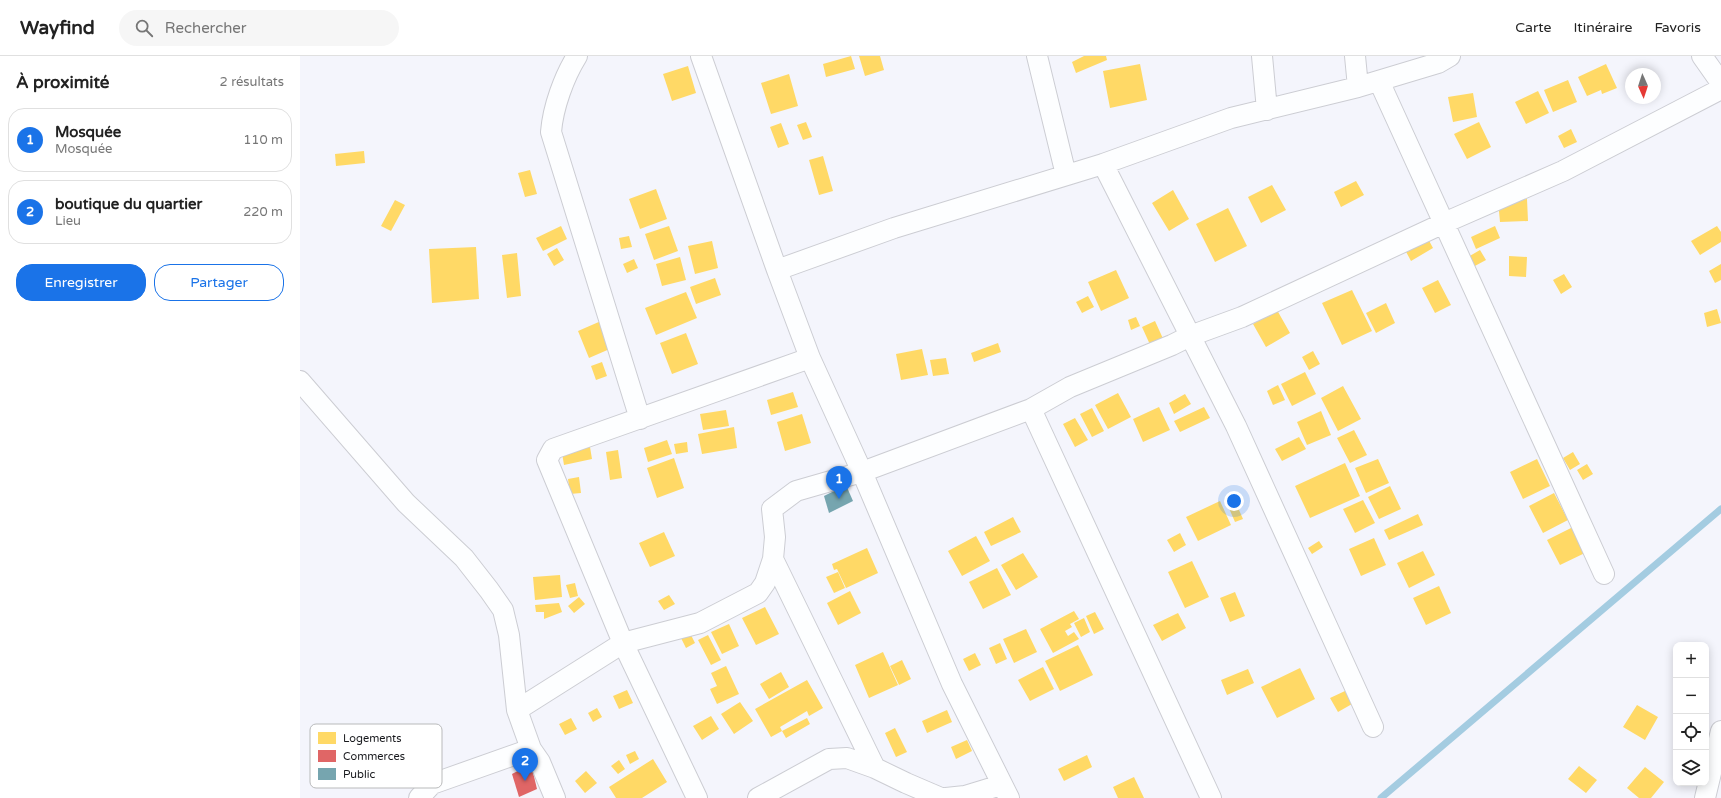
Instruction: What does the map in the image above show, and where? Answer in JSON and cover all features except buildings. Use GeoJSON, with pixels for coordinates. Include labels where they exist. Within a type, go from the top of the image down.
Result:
{"type":"FeatureCollection","features":[{"type":"Feature","properties":{"kind":"street"},"geometry":{"type":"LineString","coordinates":[[577,56],[560,93],[552,120],[551,132],[640,418]]}},
{"type":"Feature","properties":{"kind":"street"},"geometry":{"type":"LineString","coordinates":[[701,56],[810,358],[862,472],[952,684],[1005,791],[946,798]]}},
{"type":"Feature","properties":{"kind":"street"},"geometry":{"type":"LineString","coordinates":[[1037,56],[1066,175]]}},
{"type":"Feature","properties":{"kind":"street"},"geometry":{"type":"LineString","coordinates":[[1262,56],[1267,110]]}},
{"type":"Feature","properties":{"kind":"street"},"geometry":{"type":"LineString","coordinates":[[1355,56],[1358,87]]}},
{"type":"Feature","properties":{"kind":"street"},"geometry":{"type":"LineString","coordinates":[[777,270],[894,228],[1103,164],[1231,118],[1358,87],[1438,63],[1450,56]]}},
{"type":"Feature","properties":{"kind":"street"},"geometry":{"type":"LineString","coordinates":[[1702,56],[1721,83]]}},
{"type":"Feature","properties":{"kind":"street"},"geometry":{"type":"LineString","coordinates":[[1379,81],[1604,574]]}},
{"type":"Feature","properties":{"kind":"street"},"geometry":{"type":"LineString","coordinates":[[517,710],[623,643],[700,623],[758,593],[765,583],[773,559],[775,537],[772,509],[796,491],[862,472],[1031,409],[1070,387],[1172,345],[1190,336],[1242,317],[1444,223],[1563,171],[1721,89]]}},
{"type":"Feature","properties":{"kind":"street"},"geometry":{"type":"LineString","coordinates":[[1103,164],[1236,426],[1373,727]]}},
{"type":"Feature","properties":{"kind":"street"},"geometry":{"type":"LineString","coordinates":[[697,798],[623,643],[547,460],[553,449],[810,358]]}},
{"type":"Feature","properties":{"kind":"street"},"geometry":{"type":"LineString","coordinates":[[300,381],[406,503],[464,558],[490,590],[503,610],[509,635],[517,710],[531,749],[540,762],[555,798]]}},
{"type":"Feature","properties":{"kind":"street"},"geometry":{"type":"LineString","coordinates":[[1031,409],[1211,798]]}},
{"type":"Feature","properties":{"kind":"street"},"geometry":{"type":"LineString","coordinates":[[773,559],[874,768]]}},
{"type":"Feature","properties":{"kind":"street"},"geometry":{"type":"LineString","coordinates":[[1705,798],[1721,731]]}},
{"type":"Feature","properties":{"kind":"street"},"geometry":{"type":"LineString","coordinates":[[442,780],[531,749]]}},
{"type":"Feature","properties":{"kind":"street"},"geometry":{"type":"LineString","coordinates":[[758,798],[829,759],[847,758],[874,768],[906,784],[941,798]]}},
{"type":"Feature","properties":{"kind":"street"},"geometry":{"type":"LineString","coordinates":[[420,798],[429,788]]}},
{"type":"Feature","properties":{"kind":"waterway"},"geometry":{"type":"LineString","coordinates":[[1381,798],[1721,509]]}},
{"type":"Feature","properties":{"kind":"place","name":"Mosquée"},"geometry":{"type":"Point","coordinates":[839,499]}},
{"type":"Feature","properties":{"kind":"place","name":"boutique du quartier"},"geometry":{"type":"Point","coordinates":[525,781]}}]}
